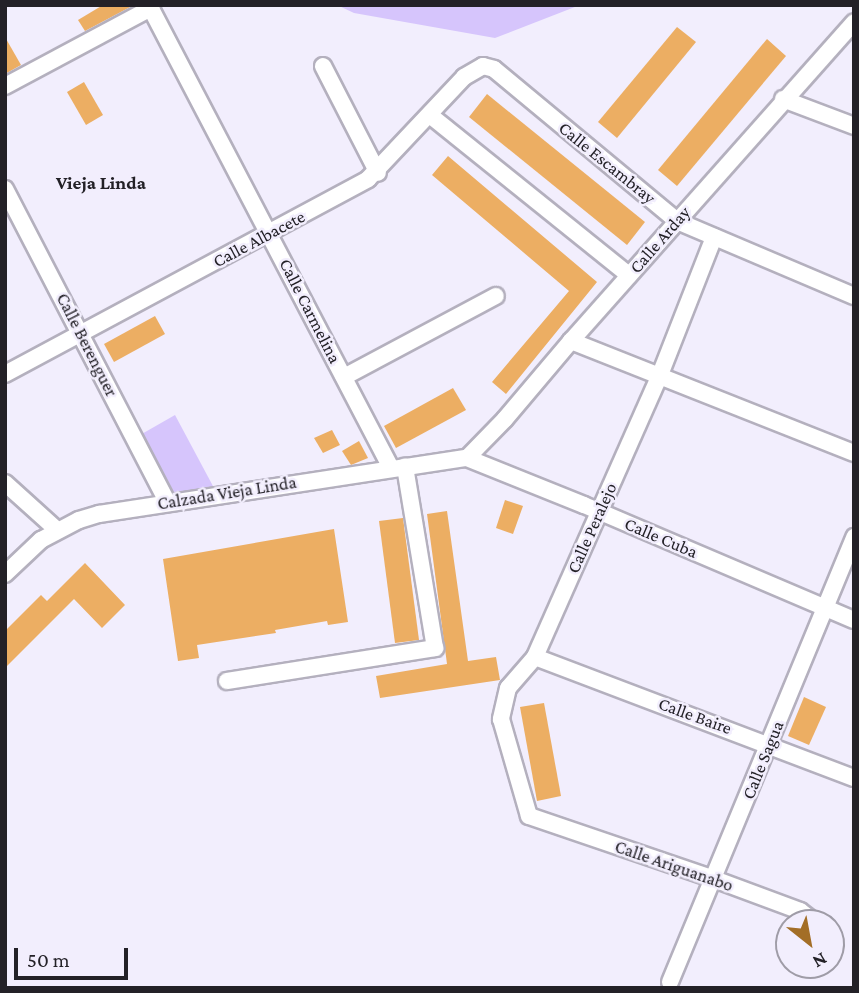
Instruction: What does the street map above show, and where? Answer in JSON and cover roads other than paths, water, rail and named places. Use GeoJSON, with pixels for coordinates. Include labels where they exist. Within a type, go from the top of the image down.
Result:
{"type":"FeatureCollection","features":[{"type":"Feature","properties":{"kind":"street"},"geometry":{"type":"LineString","coordinates":[[5,86],[150,7]]}},
{"type":"Feature","properties":{"kind":"street","name":"Calle Carmelina"},"geometry":{"type":"LineString","coordinates":[[150,7],[344,377],[398,467],[435,648],[227,681]]}},
{"type":"Feature","properties":{"kind":"street","name":"Calle Arday"},"geometry":{"type":"LineString","coordinates":[[467,458],[505,419],[783,99],[854,22]]}},
{"type":"Feature","properties":{"kind":"street"},"geometry":{"type":"LineString","coordinates":[[323,66],[378,173]]}},
{"type":"Feature","properties":{"kind":"street","name":"Calle Albacete"},"geometry":{"type":"LineString","coordinates":[[5,374],[270,234],[378,173],[464,77],[483,66]]}},
{"type":"Feature","properties":{"kind":"street","name":"Calle Escambray"},"geometry":{"type":"LineString","coordinates":[[483,66],[494,69],[677,221],[854,296]]}},
{"type":"Feature","properties":{"kind":"street"},"geometry":{"type":"LineString","coordinates":[[783,99],[854,126]]}},
{"type":"Feature","properties":{"kind":"street"},"geometry":{"type":"LineString","coordinates":[[431,116],[629,275]]}},
{"type":"Feature","properties":{"kind":"street","name":"Calle Berenguer"},"geometry":{"type":"LineString","coordinates":[[5,188],[167,502]]}},
{"type":"Feature","properties":{"kind":"street","name":"Calle Peralejo"},"geometry":{"type":"LineString","coordinates":[[529,816],[501,719],[508,688],[535,657],[659,377],[714,237]]}},
{"type":"Feature","properties":{"kind":"street"},"geometry":{"type":"LineString","coordinates":[[344,377],[496,296]]}},
{"type":"Feature","properties":{"kind":"street"},"geometry":{"type":"LineString","coordinates":[[571,341],[854,453]]}},
{"type":"Feature","properties":{"kind":"street","name":"Calzada Vieja Linda"},"geometry":{"type":"LineString","coordinates":[[5,574],[41,540],[57,530],[99,514],[467,458]]}},
{"type":"Feature","properties":{"kind":"street","name":"Calle Cuba"},"geometry":{"type":"LineString","coordinates":[[467,458],[854,620]]}},
{"type":"Feature","properties":{"kind":"street"},"geometry":{"type":"LineString","coordinates":[[5,483],[57,530]]}},
{"type":"Feature","properties":{"kind":"street","name":"Calle Sagua"},"geometry":{"type":"LineString","coordinates":[[670,982],[854,537]]}},
{"type":"Feature","properties":{"kind":"street","name":"Calle Baire"},"geometry":{"type":"LineString","coordinates":[[535,657],[769,743],[854,778]]}},
{"type":"Feature","properties":{"kind":"street","name":"Calle Ariguanabo"},"geometry":{"type":"LineString","coordinates":[[529,816],[714,878],[795,909]]}},
{"type":"Feature","properties":{"kind":"district","name":"Vieja Linda"},"geometry":{"type":"Point","coordinates":[101,183]}}]}
